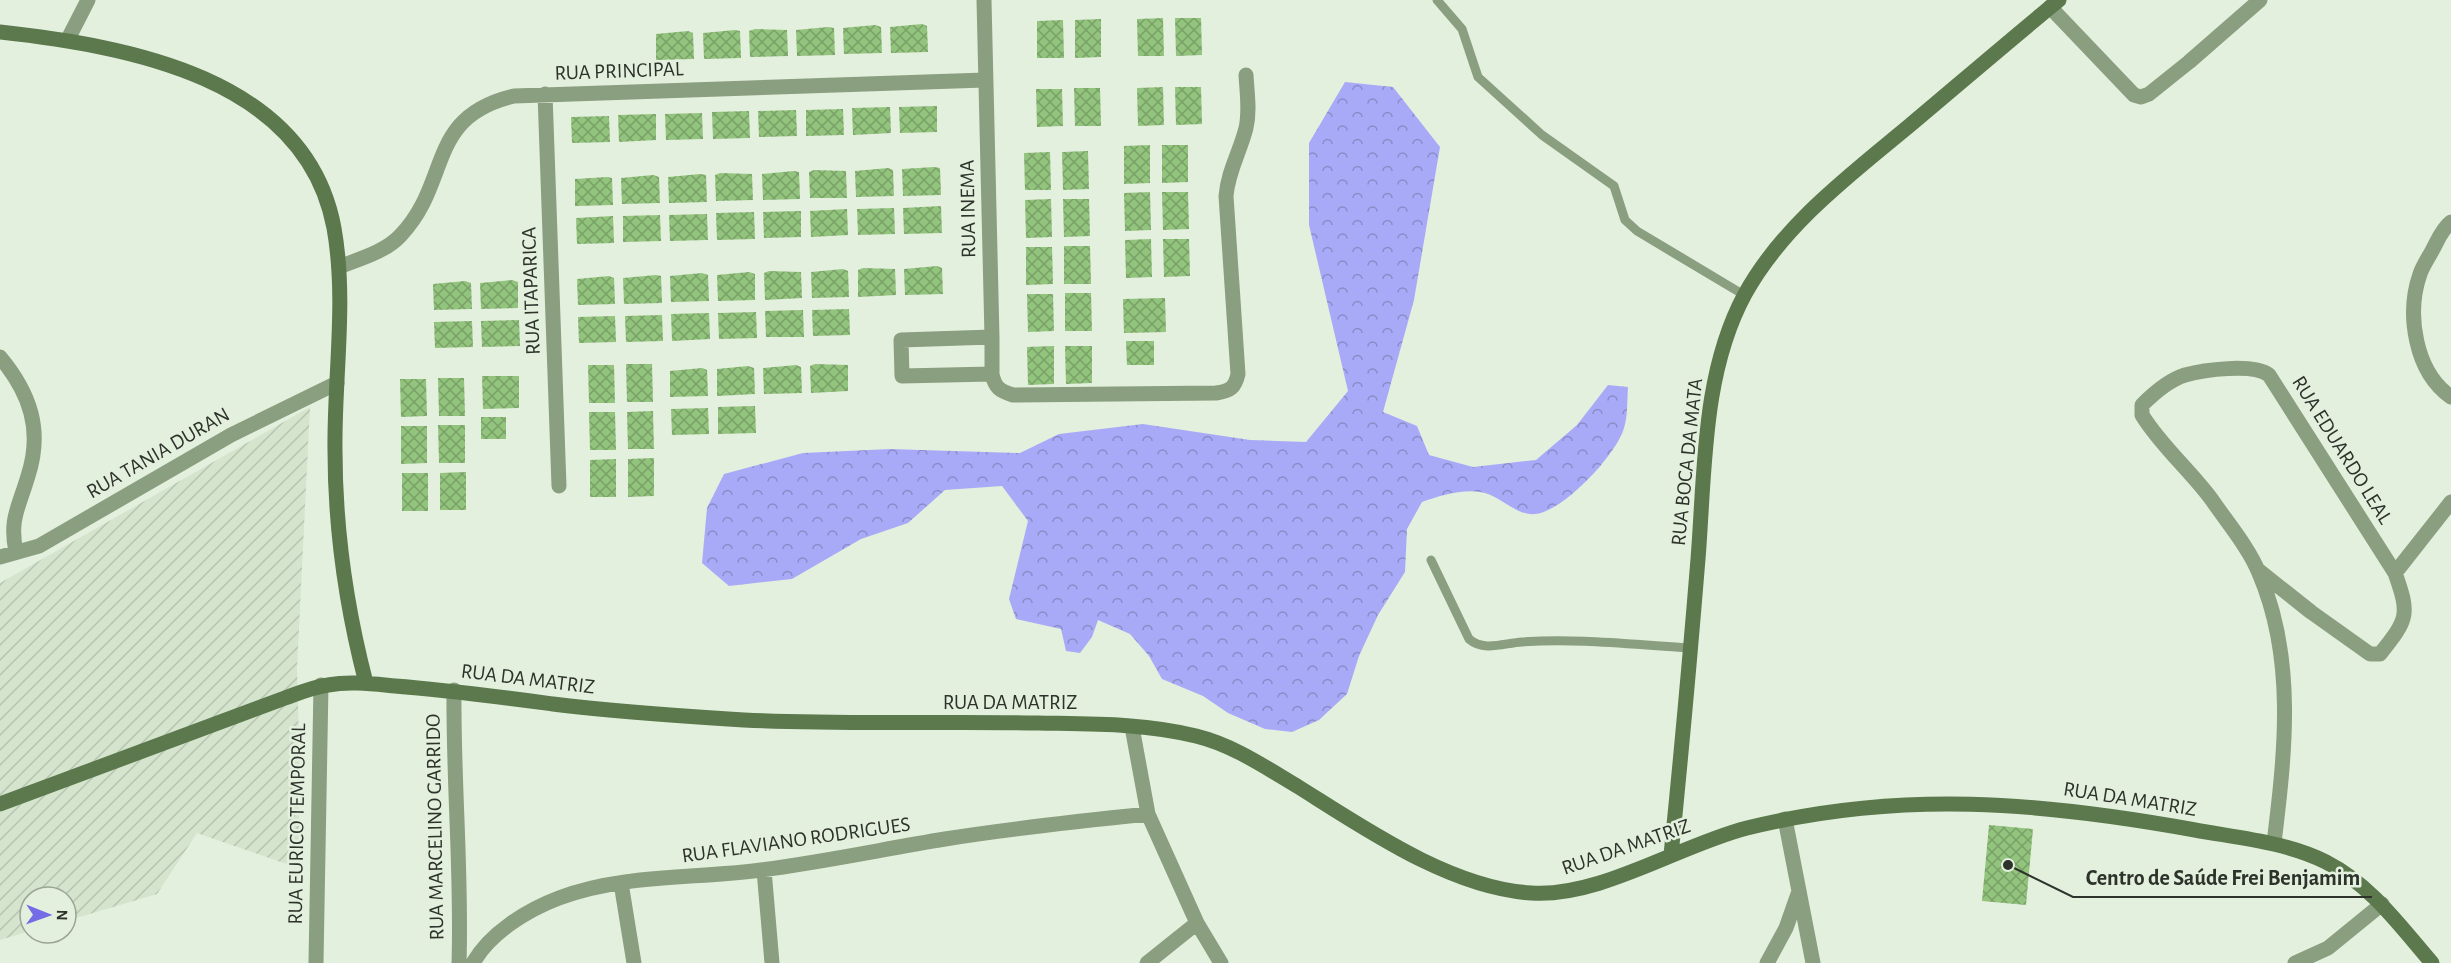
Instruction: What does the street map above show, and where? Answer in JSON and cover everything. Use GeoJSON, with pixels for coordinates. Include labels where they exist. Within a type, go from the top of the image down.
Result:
{"type":"FeatureCollection","features":[{"type":"Feature","properties":{"kind":"main road","name":"RUA BOCA DA MATA"},"geometry":{"type":"LineString","coordinates":[[1671,855],[1708,426],[1716,375],[1744,295],[1768,259],[1803,217],[2055,4]]}},
{"type":"Feature","properties":{"kind":"main road"},"geometry":{"type":"LineString","coordinates":[[0,32],[68,39],[169,64],[217,83],[242,98],[282,130],[307,159],[323,189],[334,227],[339,267],[335,450],[341,568],[366,683]]}},
{"type":"Feature","properties":{"kind":"main road","name":"RUA DA MATRIZ"},"geometry":{"type":"LineString","coordinates":[[0,804],[321,686],[366,683],[454,690],[601,709],[747,720],[1075,724],[1132,727],[1199,736],[1231,748],[1364,827],[1422,858],[1469,879],[1504,889],[1534,893],[1561,892],[1591,885],[1734,831],[1785,819],[1890,804],[1994,804],[2059,808],[2274,843],[2321,860],[2344,872],[2382,904],[2432,963]]}},
{"type":"Feature","properties":{"kind":"street"},"geometry":{"type":"LineString","coordinates":[[68,39],[87,0]]}},
{"type":"Feature","properties":{"kind":"street","name":"RUA INEMA"},"geometry":{"type":"LineString","coordinates":[[984,0],[992,374]]}},
{"type":"Feature","properties":{"kind":"street"},"geometry":{"type":"LineString","coordinates":[[2055,4],[2134,95],[2141,98],[2189,62],[2260,0]]}},
{"type":"Feature","properties":{"kind":"street"},"geometry":{"type":"LineString","coordinates":[[992,337],[901,340],[902,376],[992,374],[994,384],[999,391],[1013,395],[1216,393],[1229,391],[1235,385],[1238,374],[1226,196],[1227,178],[1247,122],[1246,75]]}},
{"type":"Feature","properties":{"kind":"street","name":"RUA PRINCIPAL"},"geometry":{"type":"LineString","coordinates":[[339,267],[378,251],[398,238],[414,219],[455,129],[470,114],[492,101],[514,96],[545,94],[985,80]]}},
{"type":"Feature","properties":{"kind":"street","name":"RUA ITAPARICA"},"geometry":{"type":"LineString","coordinates":[[545,94],[559,486]]}},
{"type":"Feature","properties":{"kind":"street"},"geometry":{"type":"LineString","coordinates":[[2451,222],[2444,229],[2420,273],[2415,296],[2420,355],[2436,384],[2451,397]]}},
{"type":"Feature","properties":{"kind":"street"},"geometry":{"type":"LineString","coordinates":[[0,357],[26,392],[36,433],[28,477],[13,518],[16,552]]}},
{"type":"Feature","properties":{"kind":"street","name":"RUA EDUARDO LEAL"},"geometry":{"type":"LineString","coordinates":[[2258,570],[2347,638],[2375,655],[2380,654],[2405,620],[2406,602],[2394,573],[2269,375],[2258,369],[2184,376],[2151,396],[2142,405],[2142,415],[2210,498],[2258,570],[2279,630],[2284,683],[2285,743],[2274,843]]}},
{"type":"Feature","properties":{"kind":"street","name":"RUA TANIA DURAN"},"geometry":{"type":"LineString","coordinates":[[0,556],[39,546],[231,435],[337,383]]}},
{"type":"Feature","properties":{"kind":"street"},"geometry":{"type":"LineString","coordinates":[[2394,573],[2451,502]]}},
{"type":"Feature","properties":{"kind":"street","name":"RUA EURICO TEMPORAL"},"geometry":{"type":"LineString","coordinates":[[316,963],[321,686]]}},
{"type":"Feature","properties":{"kind":"street","name":"RUA MARCELINO GARRIDO"},"geometry":{"type":"LineString","coordinates":[[454,690],[453,767],[460,921],[459,963]]}},
{"type":"Feature","properties":{"kind":"street"},"geometry":{"type":"LineString","coordinates":[[1132,727],[1148,814],[1197,923],[1221,963]]}},
{"type":"Feature","properties":{"kind":"street","name":"RUA FLAVIANO RODRIGUES"},"geometry":{"type":"LineString","coordinates":[[472,963],[486,947],[528,912],[579,892],[621,883],[764,870],[1029,827],[1148,814]]}},
{"type":"Feature","properties":{"kind":"street"},"geometry":{"type":"LineString","coordinates":[[1785,819],[1813,963]]}},
{"type":"Feature","properties":{"kind":"street"},"geometry":{"type":"LineString","coordinates":[[764,870],[772,963]]}},
{"type":"Feature","properties":{"kind":"street"},"geometry":{"type":"LineString","coordinates":[[621,883],[634,963]]}},
{"type":"Feature","properties":{"kind":"street"},"geometry":{"type":"LineString","coordinates":[[1767,963],[1785,928],[1798,894]]}},
{"type":"Feature","properties":{"kind":"street"},"geometry":{"type":"LineString","coordinates":[[2317,963],[2328,948],[2382,904]]}},
{"type":"Feature","properties":{"kind":"street"},"geometry":{"type":"LineString","coordinates":[[1147,963],[1197,923]]}},
{"type":"Feature","properties":{"kind":"street"},"geometry":{"type":"LineString","coordinates":[[2295,963],[2328,948]]}},
{"type":"Feature","properties":{"kind":"lane"},"geometry":{"type":"LineString","coordinates":[[1437,0],[1462,29],[1478,77],[1542,135],[1614,186],[1625,220],[1637,231],[1744,295]]}},
{"type":"Feature","properties":{"kind":"lane"},"geometry":{"type":"LineString","coordinates":[[1431,560],[1468,639],[1476,645],[1491,646],[1551,640],[1690,648]]}},
{"type":"Feature","properties":{"kind":"shaded area"},"geometry":{"type":"Polygon","coordinates":[[[310,407],[297,668],[300,778],[298,868],[197,833],[157,894],[78,917],[78,885],[18,885],[18,935],[0,940],[0,583],[310,407]]]}},
{"type":"Feature","properties":{"kind":"green space"},"geometry":{"type":"Polygon","coordinates":[[[1345,82],[1393,87],[1440,147],[1414,300],[1383,412],[1417,426],[1429,455],[1473,467],[1536,460],[1577,425],[1608,385],[1628,387],[1627,413],[1619,439],[1600,466],[1574,493],[1547,511],[1528,514],[1487,494],[1473,491],[1436,497],[1422,502],[1407,529],[1405,572],[1378,615],[1359,656],[1347,694],[1319,720],[1292,732],[1265,729],[1228,713],[1203,696],[1162,679],[1149,656],[1130,634],[1098,620],[1092,637],[1080,653],[1066,651],[1061,629],[1016,619],[1009,599],[1028,521],[1002,486],[945,490],[908,523],[861,539],[792,579],[729,586],[702,563],[707,508],[724,474],[803,453],[890,449],[1020,453],[1059,434],[1143,424],[1250,440],[1306,442],[1348,391],[1309,225],[1309,143],[1345,82]]]}},
{"type":"Feature","properties":{"kind":"building"},"geometry":{"type":"Polygon","coordinates":[[[1163,18],[1164,56],[1138,56],[1137,19],[1163,18]]]}},
{"type":"Feature","properties":{"kind":"building"},"geometry":{"type":"Polygon","coordinates":[[[1175,18],[1201,18],[1202,55],[1176,56],[1175,18]]]}},
{"type":"Feature","properties":{"kind":"building"},"geometry":{"type":"Polygon","coordinates":[[[1101,19],[1101,57],[1075,58],[1075,20],[1101,19]]]}},
{"type":"Feature","properties":{"kind":"building"},"geometry":{"type":"Polygon","coordinates":[[[1063,20],[1064,58],[1037,58],[1037,21],[1063,20]]]}},
{"type":"Feature","properties":{"kind":"building"},"geometry":{"type":"Polygon","coordinates":[[[922,24],[927,26],[928,52],[891,53],[890,27],[922,24]]]}},
{"type":"Feature","properties":{"kind":"building"},"geometry":{"type":"Polygon","coordinates":[[[875,25],[881,27],[882,53],[844,54],[843,28],[875,25]]]}},
{"type":"Feature","properties":{"kind":"building"},"geometry":{"type":"Polygon","coordinates":[[[834,28],[835,55],[797,56],[796,30],[834,28]]]}},
{"type":"Feature","properties":{"kind":"building"},"geometry":{"type":"Polygon","coordinates":[[[755,29],[787,30],[788,56],[750,57],[749,31],[755,29]]]}},
{"type":"Feature","properties":{"kind":"building"},"geometry":{"type":"Polygon","coordinates":[[[688,31],[693,33],[694,59],[656,60],[656,34],[688,31]]]}},
{"type":"Feature","properties":{"kind":"building"},"geometry":{"type":"Polygon","coordinates":[[[740,31],[741,58],[704,59],[703,33],[740,31]]]}},
{"type":"Feature","properties":{"kind":"building"},"geometry":{"type":"Polygon","coordinates":[[[1163,87],[1164,125],[1138,126],[1137,88],[1163,87]]]}},
{"type":"Feature","properties":{"kind":"building"},"geometry":{"type":"Polygon","coordinates":[[[1175,87],[1201,87],[1202,124],[1176,125],[1175,87]]]}},
{"type":"Feature","properties":{"kind":"building"},"geometry":{"type":"Polygon","coordinates":[[[1074,88],[1100,88],[1101,126],[1075,126],[1074,88]]]}},
{"type":"Feature","properties":{"kind":"building"},"geometry":{"type":"Polygon","coordinates":[[[1036,89],[1062,89],[1063,126],[1037,127],[1036,89]]]}},
{"type":"Feature","properties":{"kind":"building"},"geometry":{"type":"Polygon","coordinates":[[[937,106],[937,132],[900,133],[899,107],[937,106]]]}},
{"type":"Feature","properties":{"kind":"building"},"geometry":{"type":"Polygon","coordinates":[[[890,107],[891,133],[853,135],[852,108],[890,107]]]}},
{"type":"Feature","properties":{"kind":"building"},"geometry":{"type":"Polygon","coordinates":[[[843,109],[844,135],[806,136],[806,110],[843,109]]]}},
{"type":"Feature","properties":{"kind":"building"},"geometry":{"type":"Polygon","coordinates":[[[796,110],[797,136],[759,137],[758,111],[796,110]]]}},
{"type":"Feature","properties":{"kind":"building"},"geometry":{"type":"Polygon","coordinates":[[[749,111],[750,138],[713,139],[712,112],[749,111]]]}},
{"type":"Feature","properties":{"kind":"building"},"geometry":{"type":"Polygon","coordinates":[[[702,113],[703,139],[666,140],[665,114],[702,113]]]}},
{"type":"Feature","properties":{"kind":"building"},"geometry":{"type":"Polygon","coordinates":[[[656,114],[656,140],[619,142],[618,115],[656,114]]]}},
{"type":"Feature","properties":{"kind":"building"},"geometry":{"type":"Polygon","coordinates":[[[609,116],[610,142],[572,143],[571,117],[609,116]]]}},
{"type":"Feature","properties":{"kind":"building"},"geometry":{"type":"Polygon","coordinates":[[[1150,145],[1150,183],[1124,184],[1124,146],[1150,145]]]}},
{"type":"Feature","properties":{"kind":"building"},"geometry":{"type":"Polygon","coordinates":[[[1162,145],[1188,145],[1188,182],[1162,183],[1162,145]]]}},
{"type":"Feature","properties":{"kind":"building"},"geometry":{"type":"Polygon","coordinates":[[[1088,151],[1089,189],[1063,190],[1062,152],[1088,151]]]}},
{"type":"Feature","properties":{"kind":"building"},"geometry":{"type":"Polygon","coordinates":[[[1050,152],[1051,190],[1025,190],[1024,153],[1050,152]]]}},
{"type":"Feature","properties":{"kind":"building"},"geometry":{"type":"Polygon","coordinates":[[[888,168],[893,170],[894,196],[856,197],[855,171],[888,168]]]}},
{"type":"Feature","properties":{"kind":"building"},"geometry":{"type":"Polygon","coordinates":[[[940,168],[941,195],[903,196],[902,169],[940,168]]]}},
{"type":"Feature","properties":{"kind":"building"},"geometry":{"type":"Polygon","coordinates":[[[814,170],[846,171],[847,198],[810,198],[809,172],[814,170]]]}},
{"type":"Feature","properties":{"kind":"building"},"geometry":{"type":"Polygon","coordinates":[[[799,172],[800,199],[763,200],[762,174],[799,172]]]}},
{"type":"Feature","properties":{"kind":"building"},"geometry":{"type":"Polygon","coordinates":[[[720,173],[752,174],[753,200],[716,201],[715,175],[720,173]]]}},
{"type":"Feature","properties":{"kind":"building"},"geometry":{"type":"Polygon","coordinates":[[[653,175],[659,177],[660,203],[622,204],[621,178],[653,175]]]}},
{"type":"Feature","properties":{"kind":"building"},"geometry":{"type":"Polygon","coordinates":[[[706,175],[707,202],[669,203],[668,177],[706,175]]]}},
{"type":"Feature","properties":{"kind":"building"},"geometry":{"type":"Polygon","coordinates":[[[612,178],[613,205],[575,206],[575,179],[612,178]]]}},
{"type":"Feature","properties":{"kind":"building"},"geometry":{"type":"Polygon","coordinates":[[[1150,192],[1151,230],[1125,231],[1124,193],[1150,192]]]}},
{"type":"Feature","properties":{"kind":"building"},"geometry":{"type":"Polygon","coordinates":[[[1162,192],[1188,192],[1189,229],[1163,230],[1162,192]]]}},
{"type":"Feature","properties":{"kind":"building"},"geometry":{"type":"Polygon","coordinates":[[[1051,199],[1052,237],[1026,238],[1025,200],[1051,199]]]}},
{"type":"Feature","properties":{"kind":"building"},"geometry":{"type":"Polygon","coordinates":[[[1063,199],[1089,199],[1090,236],[1064,237],[1063,199]]]}},
{"type":"Feature","properties":{"kind":"building"},"geometry":{"type":"Polygon","coordinates":[[[941,206],[942,233],[904,234],[903,208],[941,206]]]}},
{"type":"Feature","properties":{"kind":"building"},"geometry":{"type":"Polygon","coordinates":[[[894,208],[895,234],[858,235],[857,209],[894,208]]]}},
{"type":"Feature","properties":{"kind":"building"},"geometry":{"type":"Polygon","coordinates":[[[847,209],[848,235],[811,237],[810,211],[847,209]]]}},
{"type":"Feature","properties":{"kind":"building"},"geometry":{"type":"Polygon","coordinates":[[[801,211],[801,237],[764,238],[763,212],[801,211]]]}},
{"type":"Feature","properties":{"kind":"building"},"geometry":{"type":"Polygon","coordinates":[[[754,212],[755,239],[717,240],[716,213],[754,212]]]}},
{"type":"Feature","properties":{"kind":"building"},"geometry":{"type":"Polygon","coordinates":[[[707,214],[708,240],[670,241],[669,215],[707,214]]]}},
{"type":"Feature","properties":{"kind":"building"},"geometry":{"type":"Polygon","coordinates":[[[660,215],[661,241],[623,242],[623,216],[660,215]]]}},
{"type":"Feature","properties":{"kind":"building"},"geometry":{"type":"Polygon","coordinates":[[[613,216],[614,243],[577,244],[576,218],[613,216]]]}},
{"type":"Feature","properties":{"kind":"building"},"geometry":{"type":"Polygon","coordinates":[[[1151,239],[1152,277],[1126,278],[1125,240],[1151,239]]]}},
{"type":"Feature","properties":{"kind":"building"},"geometry":{"type":"Polygon","coordinates":[[[1163,239],[1189,239],[1190,276],[1164,277],[1163,239]]]}},
{"type":"Feature","properties":{"kind":"building"},"geometry":{"type":"Polygon","coordinates":[[[1064,246],[1090,246],[1091,284],[1064,284],[1064,246]]]}},
{"type":"Feature","properties":{"kind":"building"},"geometry":{"type":"Polygon","coordinates":[[[1026,247],[1052,247],[1053,284],[1026,285],[1026,247]]]}},
{"type":"Feature","properties":{"kind":"building"},"geometry":{"type":"Polygon","coordinates":[[[937,266],[942,268],[943,294],[905,295],[904,269],[937,266]]]}},
{"type":"Feature","properties":{"kind":"building"},"geometry":{"type":"Polygon","coordinates":[[[863,268],[895,269],[896,295],[858,297],[858,270],[863,268]]]}},
{"type":"Feature","properties":{"kind":"building"},"geometry":{"type":"Polygon","coordinates":[[[843,269],[848,271],[849,297],[812,298],[811,272],[843,269]]]}},
{"type":"Feature","properties":{"kind":"building"},"geometry":{"type":"Polygon","coordinates":[[[769,271],[801,272],[802,298],[765,300],[764,273],[769,271]]]}},
{"type":"Feature","properties":{"kind":"building"},"geometry":{"type":"Polygon","coordinates":[[[749,272],[755,274],[755,300],[718,301],[717,275],[749,272]]]}},
{"type":"Feature","properties":{"kind":"building"},"geometry":{"type":"Polygon","coordinates":[[[702,273],[708,275],[709,301],[671,302],[670,276],[702,273]]]}},
{"type":"Feature","properties":{"kind":"building"},"geometry":{"type":"Polygon","coordinates":[[[609,276],[614,278],[615,304],[578,305],[577,279],[609,276]]]}},
{"type":"Feature","properties":{"kind":"building"},"geometry":{"type":"Polygon","coordinates":[[[661,276],[662,303],[624,304],[623,278],[661,276]]]}},
{"type":"Feature","properties":{"kind":"building"},"geometry":{"type":"Polygon","coordinates":[[[512,280],[518,282],[518,308],[481,309],[480,283],[512,280]]]}},
{"type":"Feature","properties":{"kind":"building"},"geometry":{"type":"Polygon","coordinates":[[[465,281],[471,283],[472,309],[434,310],[433,284],[465,281]]]}},
{"type":"Feature","properties":{"kind":"building"},"geometry":{"type":"Polygon","coordinates":[[[1065,293],[1091,293],[1092,331],[1065,331],[1065,293]]]}},
{"type":"Feature","properties":{"kind":"building"},"geometry":{"type":"Polygon","coordinates":[[[1027,294],[1053,294],[1054,331],[1028,332],[1027,294]]]}},
{"type":"Feature","properties":{"kind":"building"},"geometry":{"type":"Polygon","coordinates":[[[1165,298],[1166,332],[1124,333],[1123,299],[1165,298]]]}},
{"type":"Feature","properties":{"kind":"building"},"geometry":{"type":"Polygon","coordinates":[[[849,309],[850,335],[813,336],[812,310],[849,309]]]}},
{"type":"Feature","properties":{"kind":"building"},"geometry":{"type":"Polygon","coordinates":[[[803,310],[804,337],[766,337],[765,311],[803,310]]]}},
{"type":"Feature","properties":{"kind":"building"},"geometry":{"type":"Polygon","coordinates":[[[756,312],[757,338],[719,339],[718,313],[756,312]]]}},
{"type":"Feature","properties":{"kind":"building"},"geometry":{"type":"Polygon","coordinates":[[[709,313],[710,339],[672,341],[671,314],[709,313]]]}},
{"type":"Feature","properties":{"kind":"building"},"geometry":{"type":"Polygon","coordinates":[[[662,315],[663,341],[626,342],[625,316],[662,315]]]}},
{"type":"Feature","properties":{"kind":"building"},"geometry":{"type":"Polygon","coordinates":[[[615,316],[616,342],[579,343],[578,317],[615,316]]]}},
{"type":"Feature","properties":{"kind":"building"},"geometry":{"type":"Polygon","coordinates":[[[519,320],[520,346],[482,347],[481,321],[519,320]]]}},
{"type":"Feature","properties":{"kind":"building"},"geometry":{"type":"Polygon","coordinates":[[[472,321],[473,347],[435,348],[434,322],[472,321]]]}},
{"type":"Feature","properties":{"kind":"building"},"geometry":{"type":"Polygon","coordinates":[[[1126,341],[1154,341],[1154,365],[1127,365],[1126,341]]]}},
{"type":"Feature","properties":{"kind":"building"},"geometry":{"type":"Polygon","coordinates":[[[1054,346],[1054,384],[1028,385],[1027,347],[1054,346]]]}},
{"type":"Feature","properties":{"kind":"building"},"geometry":{"type":"Polygon","coordinates":[[[1065,346],[1092,346],[1092,383],[1066,384],[1065,346]]]}},
{"type":"Feature","properties":{"kind":"building"},"geometry":{"type":"Polygon","coordinates":[[[626,364],[652,364],[653,402],[627,402],[626,364]]]}},
{"type":"Feature","properties":{"kind":"building"},"geometry":{"type":"Polygon","coordinates":[[[815,364],[848,365],[848,391],[811,393],[810,366],[815,364]]]}},
{"type":"Feature","properties":{"kind":"building"},"geometry":{"type":"Polygon","coordinates":[[[588,365],[614,365],[615,403],[589,403],[588,365]]]}},
{"type":"Feature","properties":{"kind":"building"},"geometry":{"type":"Polygon","coordinates":[[[796,365],[801,367],[802,393],[764,394],[763,368],[796,365]]]}},
{"type":"Feature","properties":{"kind":"building"},"geometry":{"type":"Polygon","coordinates":[[[748,366],[754,368],[755,394],[717,396],[717,369],[748,366]]]}},
{"type":"Feature","properties":{"kind":"building"},"geometry":{"type":"Polygon","coordinates":[[[702,368],[707,370],[708,396],[670,397],[670,371],[702,368]]]}},
{"type":"Feature","properties":{"kind":"building"},"geometry":{"type":"Polygon","coordinates":[[[482,376],[519,376],[519,408],[483,409],[482,376]]]}},
{"type":"Feature","properties":{"kind":"building"},"geometry":{"type":"Polygon","coordinates":[[[438,378],[464,378],[465,416],[439,416],[438,378]]]}},
{"type":"Feature","properties":{"kind":"building"},"geometry":{"type":"Polygon","coordinates":[[[400,379],[426,379],[427,416],[401,417],[400,379]]]}},
{"type":"Feature","properties":{"kind":"building"},"geometry":{"type":"Polygon","coordinates":[[[755,406],[756,433],[718,434],[718,407],[755,406]]]}},
{"type":"Feature","properties":{"kind":"building"},"geometry":{"type":"Polygon","coordinates":[[[708,408],[709,434],[672,435],[671,409],[708,408]]]}},
{"type":"Feature","properties":{"kind":"building"},"geometry":{"type":"Polygon","coordinates":[[[653,411],[654,449],[628,449],[627,412],[653,411]]]}},
{"type":"Feature","properties":{"kind":"building"},"geometry":{"type":"Polygon","coordinates":[[[589,412],[615,412],[616,450],[590,450],[589,412]]]}},
{"type":"Feature","properties":{"kind":"building"},"geometry":{"type":"Polygon","coordinates":[[[481,417],[506,417],[506,439],[481,439],[481,417]]]}},
{"type":"Feature","properties":{"kind":"building"},"geometry":{"type":"Polygon","coordinates":[[[438,425],[465,425],[465,463],[439,463],[438,425]]]}},
{"type":"Feature","properties":{"kind":"building"},"geometry":{"type":"Polygon","coordinates":[[[401,426],[427,426],[427,463],[401,464],[401,426]]]}},
{"type":"Feature","properties":{"kind":"building"},"geometry":{"type":"Polygon","coordinates":[[[654,458],[654,496],[628,497],[628,459],[654,458]]]}},
{"type":"Feature","properties":{"kind":"building"},"geometry":{"type":"Polygon","coordinates":[[[616,459],[616,497],[590,497],[590,460],[616,459]]]}},
{"type":"Feature","properties":{"kind":"building"},"geometry":{"type":"Polygon","coordinates":[[[466,472],[466,510],[440,510],[440,473],[466,472]]]}},
{"type":"Feature","properties":{"kind":"building"},"geometry":{"type":"Polygon","coordinates":[[[402,473],[428,473],[428,511],[402,511],[402,473]]]}},
{"type":"Feature","properties":{"kind":"building"},"geometry":{"type":"Polygon","coordinates":[[[1989,825],[2033,829],[2026,905],[1982,901],[1989,825]]]}},
{"type":"Feature","properties":{"kind":"place","name":"Centro de Saúde Frei Benjamim"},"geometry":{"type":"Point","coordinates":[2008,865]}}]}
